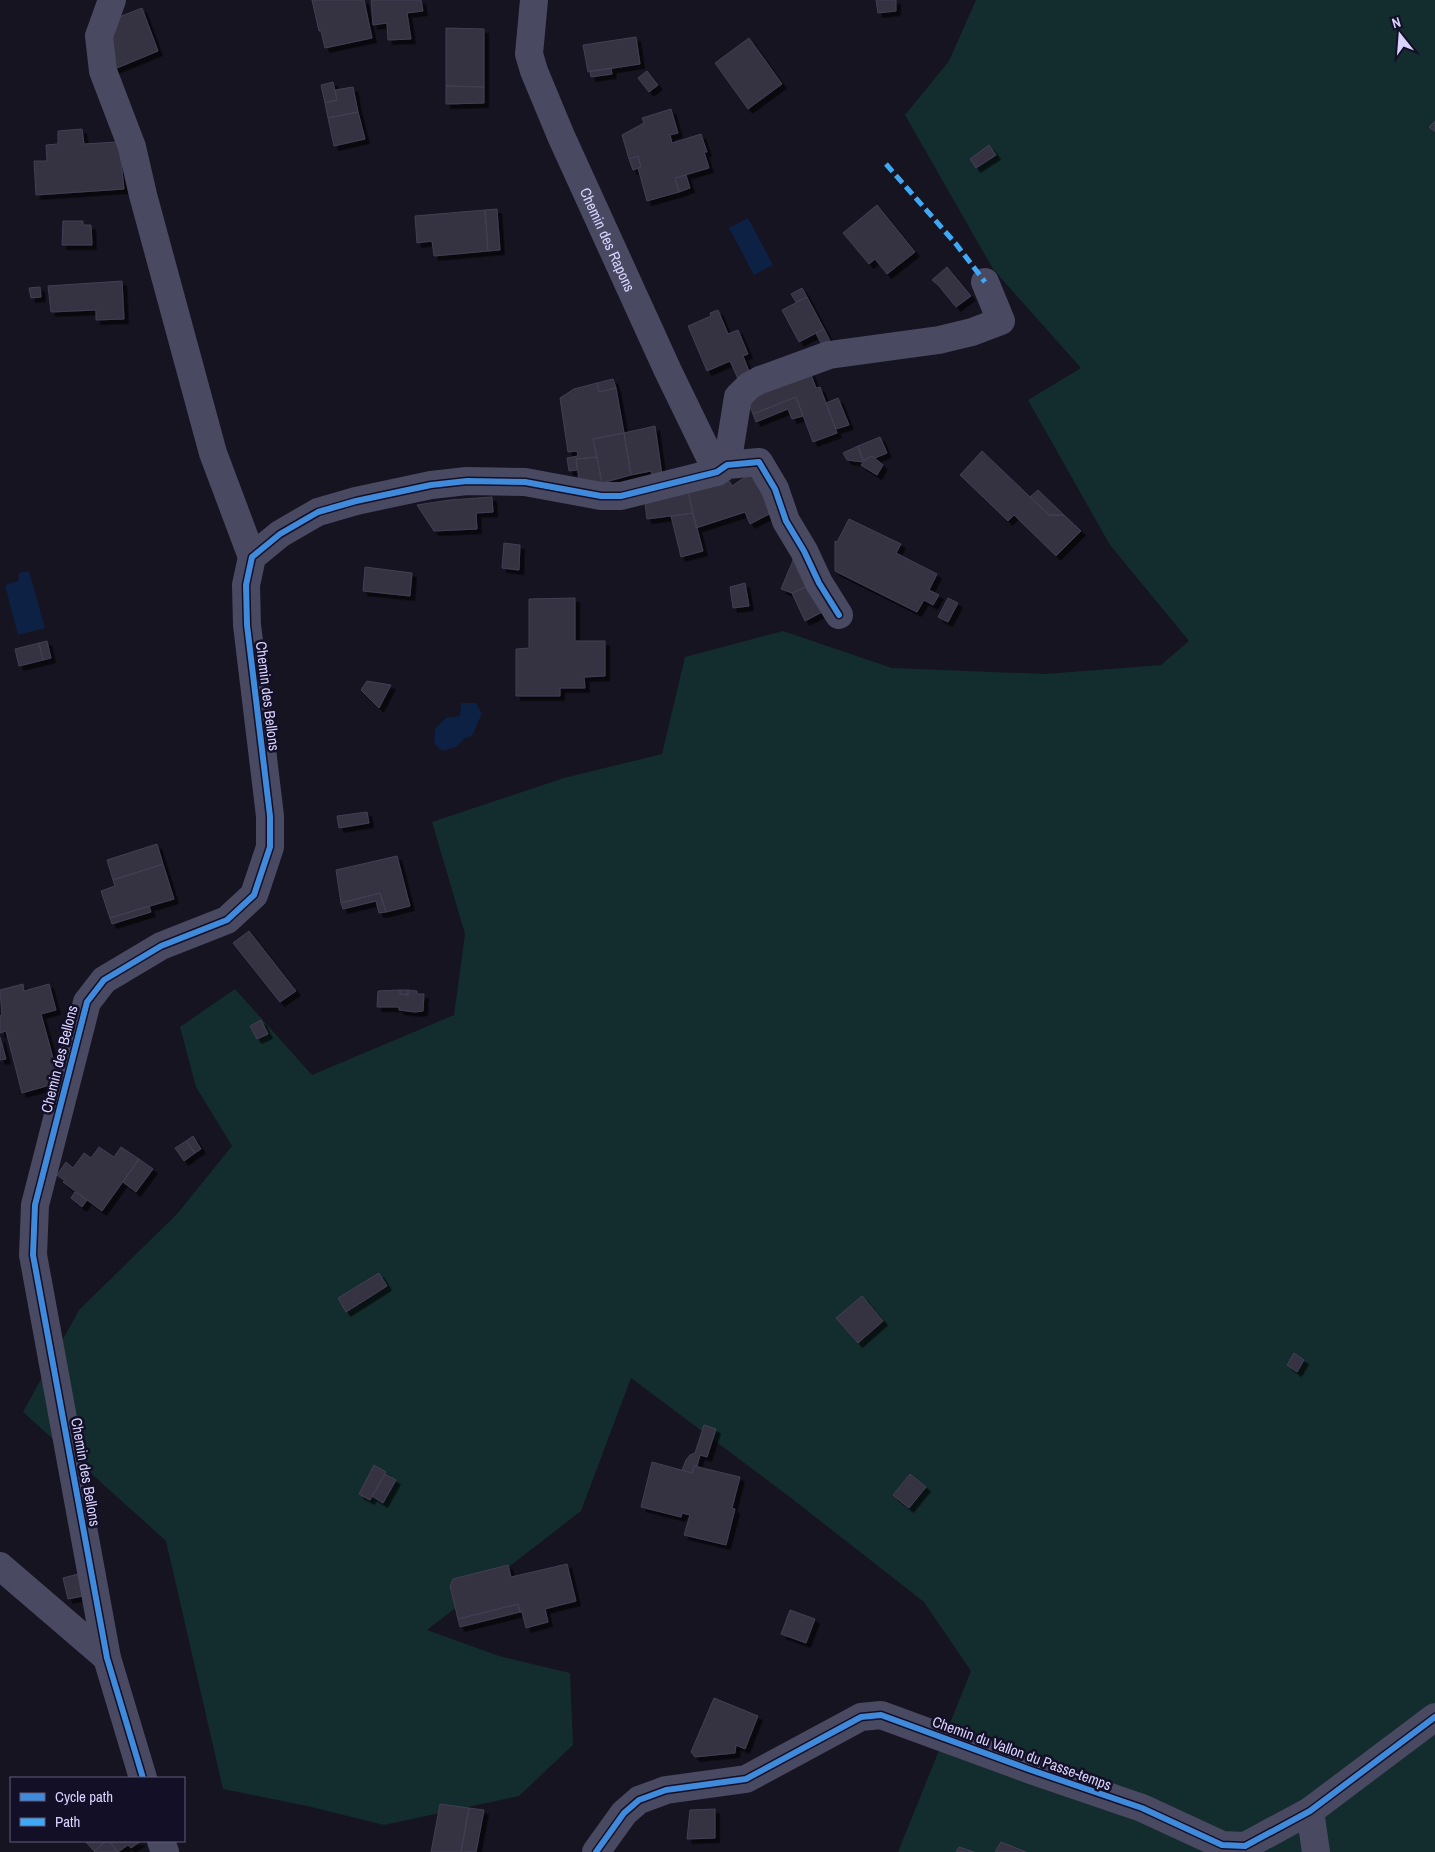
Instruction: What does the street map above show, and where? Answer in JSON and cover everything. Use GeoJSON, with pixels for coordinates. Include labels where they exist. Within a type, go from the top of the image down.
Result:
{"type":"FeatureCollection","features":[{"type":"Feature","properties":{"kind":"street"},"geometry":{"type":"LineString","coordinates":[[112,0],[99,36],[103,71],[132,147],[143,195],[213,453],[252,557],[280,534],[318,512],[356,501],[431,485],[467,481],[525,482],[601,496],[621,496],[722,468],[758,462],[775,489],[786,521],[804,551],[819,583],[839,615]]}},
{"type":"Feature","properties":{"kind":"street","name":"Chemin des Rapons"},"geometry":{"type":"LineString","coordinates":[[534,0],[529,54],[534,71],[561,136],[668,371],[722,468]]}},
{"type":"Feature","properties":{"kind":"street"},"geometry":{"type":"LineString","coordinates":[[722,468],[738,397],[749,386],[760,380],[829,355],[939,340],[972,332],[1001,321],[985,282]]}},
{"type":"Feature","properties":{"kind":"street","name":"Chemin des Bellons"},"geometry":{"type":"LineString","coordinates":[[143,1777],[107,1658],[33,1255],[35,1205],[87,1002],[104,980],[161,946],[227,920],[254,895],[270,847],[270,816],[247,625],[246,584],[252,557]]}},
{"type":"Feature","properties":{"kind":"street"},"geometry":{"type":"LineString","coordinates":[[0,1566],[107,1658]]}},
{"type":"Feature","properties":{"kind":"street","name":"Chemin du Vallon du Passe-temps"},"geometry":{"type":"LineString","coordinates":[[596,1852],[624,1813],[638,1800],[666,1790],[746,1779],[861,1717],[881,1715],[1142,1808],[1222,1846],[1245,1846],[1310,1811],[1435,1717]]}},
{"type":"Feature","properties":{"kind":"street"},"geometry":{"type":"LineString","coordinates":[[1310,1811],[1316,1852]]}},
{"type":"Feature","properties":{"kind":"green space"},"geometry":{"type":"Polygon","coordinates":[[[976,0],[1435,0],[1435,1852],[898,1852],[971,1671],[924,1602],[791,1498],[631,1378],[581,1511],[427,1630],[499,1656],[570,1673],[573,1745],[519,1796],[384,1825],[307,1806],[223,1789],[166,1541],[23,1412],[79,1310],[177,1214],[232,1146],[196,1087],[180,1027],[235,989],[312,1075],[454,1015],[465,934],[432,822],[564,778],[662,754],[685,657],[783,631],[892,668],[1045,674],[1161,665],[1189,641],[1110,545],[1028,400],[1081,368],[993,269],[905,115],[949,61],[976,0]]]}},
{"type":"Feature","properties":{"kind":"water"},"geometry":{"type":"Polygon","coordinates":[[[748,218],[773,265],[754,275],[729,228],[748,218]]]}},
{"type":"Feature","properties":{"kind":"water"},"geometry":{"type":"Polygon","coordinates":[[[29,571],[45,628],[18,635],[5,585],[18,581],[19,573],[29,571]]]}},
{"type":"Feature","properties":{"kind":"water"},"geometry":{"type":"Polygon","coordinates":[[[461,703],[476,703],[482,713],[472,736],[465,738],[456,747],[442,751],[434,743],[435,729],[446,718],[460,716],[461,703]]]}},
{"type":"Feature","properties":{"kind":"building"},"geometry":{"type":"Polygon","coordinates":[[[312,0],[364,0],[372,38],[325,48],[312,0]]]}},
{"type":"Feature","properties":{"kind":"building"},"geometry":{"type":"Polygon","coordinates":[[[371,0],[421,0],[423,11],[407,13],[411,39],[388,40],[387,23],[373,25],[371,0]]]}},
{"type":"Feature","properties":{"kind":"building"},"geometry":{"type":"Polygon","coordinates":[[[876,0],[896,0],[896,11],[878,13],[876,0]]]}},
{"type":"Feature","properties":{"kind":"building"},"geometry":{"type":"Polygon","coordinates":[[[142,8],[158,51],[112,70],[102,45],[114,19],[142,8]]]}},
{"type":"Feature","properties":{"kind":"building"},"geometry":{"type":"Polygon","coordinates":[[[446,28],[484,29],[484,87],[446,86],[446,28]]]}},
{"type":"Feature","properties":{"kind":"building"},"geometry":{"type":"Polygon","coordinates":[[[636,37],[640,64],[588,72],[583,45],[636,37]]]}},
{"type":"Feature","properties":{"kind":"building"},"geometry":{"type":"Polygon","coordinates":[[[749,38],[782,84],[748,109],[715,63],[749,38]]]}},
{"type":"Feature","properties":{"kind":"building"},"geometry":{"type":"Polygon","coordinates":[[[611,68],[612,74],[591,77],[590,71],[611,68]]]}},
{"type":"Feature","properties":{"kind":"building"},"geometry":{"type":"Polygon","coordinates":[[[647,71],[658,85],[649,92],[638,78],[647,71]]]}},
{"type":"Feature","properties":{"kind":"building"},"geometry":{"type":"Polygon","coordinates":[[[333,82],[337,100],[325,103],[321,85],[333,82]]]}},
{"type":"Feature","properties":{"kind":"building"},"geometry":{"type":"Polygon","coordinates":[[[446,86],[484,87],[484,103],[446,104],[446,86]]]}},
{"type":"Feature","properties":{"kind":"building"},"geometry":{"type":"Polygon","coordinates":[[[353,87],[358,112],[328,118],[325,103],[337,100],[335,90],[353,87]]]}},
{"type":"Feature","properties":{"kind":"building"},"geometry":{"type":"Polygon","coordinates":[[[671,109],[678,133],[670,135],[672,143],[701,134],[707,152],[704,152],[709,168],[675,178],[679,192],[647,201],[638,168],[641,167],[638,156],[629,159],[622,135],[644,123],[642,118],[671,109]]]}},
{"type":"Feature","properties":{"kind":"building"},"geometry":{"type":"Polygon","coordinates":[[[358,112],[365,139],[334,146],[328,118],[358,112]]]}},
{"type":"Feature","properties":{"kind":"building"},"geometry":{"type":"Polygon","coordinates":[[[1435,121],[1435,132],[1429,127],[1435,121]]]}},
{"type":"Feature","properties":{"kind":"building"},"geometry":{"type":"Polygon","coordinates":[[[82,129],[84,144],[116,142],[119,144],[124,189],[36,195],[34,161],[47,161],[46,145],[58,144],[58,131],[82,129]]]}},
{"type":"Feature","properties":{"kind":"building"},"geometry":{"type":"Polygon","coordinates":[[[989,145],[996,155],[976,168],[970,159],[989,145]]]}},
{"type":"Feature","properties":{"kind":"building"},"geometry":{"type":"Polygon","coordinates":[[[638,156],[641,167],[633,170],[629,159],[638,156]]]}},
{"type":"Feature","properties":{"kind":"building"},"geometry":{"type":"Polygon","coordinates":[[[686,175],[690,188],[679,192],[675,178],[686,175]]]}},
{"type":"Feature","properties":{"kind":"building"},"geometry":{"type":"Polygon","coordinates":[[[877,205],[915,252],[887,274],[875,259],[869,264],[843,233],[877,205]]]}},
{"type":"Feature","properties":{"kind":"building"},"geometry":{"type":"Polygon","coordinates":[[[497,209],[500,250],[488,251],[485,210],[497,209]]]}},
{"type":"Feature","properties":{"kind":"building"},"geometry":{"type":"Polygon","coordinates":[[[485,210],[488,251],[434,256],[432,241],[417,243],[415,216],[485,210]]]}},
{"type":"Feature","properties":{"kind":"building"},"geometry":{"type":"Polygon","coordinates":[[[63,221],[83,221],[83,225],[91,225],[92,245],[62,245],[63,221]]]}},
{"type":"Feature","properties":{"kind":"building"},"geometry":{"type":"Polygon","coordinates":[[[947,267],[971,296],[956,307],[932,280],[947,267]]]}},
{"type":"Feature","properties":{"kind":"building"},"geometry":{"type":"Polygon","coordinates":[[[122,281],[124,319],[96,320],[96,310],[51,312],[48,286],[122,281]]]}},
{"type":"Feature","properties":{"kind":"building"},"geometry":{"type":"Polygon","coordinates":[[[40,287],[41,297],[31,298],[29,288],[40,287]]]}},
{"type":"Feature","properties":{"kind":"building"},"geometry":{"type":"Polygon","coordinates":[[[802,288],[807,297],[796,302],[791,294],[802,288]]]}},
{"type":"Feature","properties":{"kind":"building"},"geometry":{"type":"Polygon","coordinates":[[[807,297],[824,329],[799,342],[782,310],[807,297]]]}},
{"type":"Feature","properties":{"kind":"building"},"geometry":{"type":"Polygon","coordinates":[[[718,310],[728,334],[738,330],[748,354],[743,356],[751,376],[739,381],[730,361],[707,371],[688,326],[711,316],[710,313],[718,310]]]}},
{"type":"Feature","properties":{"kind":"building"},"geometry":{"type":"Polygon","coordinates":[[[824,329],[830,341],[822,345],[816,333],[824,329]]]}},
{"type":"Feature","properties":{"kind":"building"},"geometry":{"type":"Polygon","coordinates":[[[810,372],[816,388],[820,387],[837,433],[813,442],[796,397],[753,414],[747,399],[810,372]]]}},
{"type":"Feature","properties":{"kind":"building"},"geometry":{"type":"Polygon","coordinates":[[[613,379],[616,388],[599,392],[597,383],[613,379]]]}},
{"type":"Feature","properties":{"kind":"building"},"geometry":{"type":"Polygon","coordinates":[[[597,383],[599,392],[616,388],[624,433],[593,439],[597,457],[576,459],[577,470],[569,471],[567,458],[578,456],[577,451],[568,452],[560,398],[574,389],[597,383]]]}},
{"type":"Feature","properties":{"kind":"building"},"geometry":{"type":"Polygon","coordinates":[[[796,397],[803,416],[792,419],[788,409],[756,422],[753,414],[796,397]]]}},
{"type":"Feature","properties":{"kind":"building"},"geometry":{"type":"Polygon","coordinates":[[[838,398],[849,425],[836,429],[826,403],[838,398]]]}},
{"type":"Feature","properties":{"kind":"building"},"geometry":{"type":"Polygon","coordinates":[[[655,426],[662,475],[653,478],[651,471],[631,475],[624,433],[655,426]]]}},
{"type":"Feature","properties":{"kind":"building"},"geometry":{"type":"Polygon","coordinates":[[[624,433],[631,475],[602,483],[593,439],[624,433]]]}},
{"type":"Feature","properties":{"kind":"building"},"geometry":{"type":"Polygon","coordinates":[[[880,437],[887,453],[875,458],[872,456],[864,461],[858,446],[880,437]]]}},
{"type":"Feature","properties":{"kind":"building"},"geometry":{"type":"Polygon","coordinates":[[[858,446],[863,462],[847,460],[843,453],[858,446]]]}},
{"type":"Feature","properties":{"kind":"building"},"geometry":{"type":"Polygon","coordinates":[[[982,451],[1049,515],[1064,515],[1081,531],[1056,556],[1014,515],[1008,521],[960,475],[982,451]]]}},
{"type":"Feature","properties":{"kind":"building"},"geometry":{"type":"Polygon","coordinates":[[[872,456],[883,465],[877,475],[861,465],[872,456]]]}},
{"type":"Feature","properties":{"kind":"building"},"geometry":{"type":"Polygon","coordinates":[[[597,457],[602,483],[580,486],[576,459],[597,457]]]}},
{"type":"Feature","properties":{"kind":"building"},"geometry":{"type":"Polygon","coordinates":[[[754,471],[775,511],[750,524],[745,512],[696,528],[688,490],[723,480],[730,482],[732,486],[754,471]]]}},
{"type":"Feature","properties":{"kind":"building"},"geometry":{"type":"Polygon","coordinates":[[[688,490],[693,513],[647,519],[644,496],[688,490]]]}},
{"type":"Feature","properties":{"kind":"building"},"geometry":{"type":"Polygon","coordinates":[[[1038,490],[1064,515],[1049,515],[1030,497],[1038,490]]]}},
{"type":"Feature","properties":{"kind":"building"},"geometry":{"type":"Polygon","coordinates":[[[492,497],[493,512],[476,513],[477,529],[434,531],[417,505],[450,500],[492,497]]]}},
{"type":"Feature","properties":{"kind":"building"},"geometry":{"type":"Polygon","coordinates":[[[693,513],[703,551],[681,557],[671,516],[693,513]]]}},
{"type":"Feature","properties":{"kind":"building"},"geometry":{"type":"Polygon","coordinates":[[[849,519],[901,544],[896,553],[937,574],[929,590],[939,595],[933,605],[924,600],[917,612],[835,571],[835,541],[837,542],[849,519]]]}},
{"type":"Feature","properties":{"kind":"building"},"geometry":{"type":"Polygon","coordinates":[[[504,543],[520,545],[519,570],[502,568],[504,543]]]}},
{"type":"Feature","properties":{"kind":"building"},"geometry":{"type":"Polygon","coordinates":[[[797,551],[812,584],[792,593],[781,589],[797,551]]]}},
{"type":"Feature","properties":{"kind":"building"},"geometry":{"type":"Polygon","coordinates":[[[365,567],[412,573],[410,596],[363,591],[365,567]]]}},
{"type":"Feature","properties":{"kind":"building"},"geometry":{"type":"Polygon","coordinates":[[[745,583],[749,606],[733,608],[730,587],[745,583]]]}},
{"type":"Feature","properties":{"kind":"building"},"geometry":{"type":"Polygon","coordinates":[[[812,584],[828,609],[805,621],[792,593],[812,584]]]}},
{"type":"Feature","properties":{"kind":"building"},"geometry":{"type":"Polygon","coordinates":[[[575,598],[575,641],[605,641],[605,676],[584,677],[585,688],[560,688],[560,696],[516,696],[516,649],[529,648],[529,599],[575,598]]]}},
{"type":"Feature","properties":{"kind":"building"},"geometry":{"type":"Polygon","coordinates":[[[948,598],[958,603],[948,622],[938,617],[948,598]]]}},
{"type":"Feature","properties":{"kind":"building"},"geometry":{"type":"Polygon","coordinates":[[[47,641],[51,658],[43,660],[39,643],[47,641]]]}},
{"type":"Feature","properties":{"kind":"building"},"geometry":{"type":"Polygon","coordinates":[[[39,643],[43,660],[19,666],[15,649],[39,643]]]}},
{"type":"Feature","properties":{"kind":"building"},"geometry":{"type":"Polygon","coordinates":[[[367,681],[391,685],[379,708],[361,690],[367,681]]]}},
{"type":"Feature","properties":{"kind":"building"},"geometry":{"type":"Polygon","coordinates":[[[367,812],[369,823],[339,828],[337,816],[367,812]]]}},
{"type":"Feature","properties":{"kind":"building"},"geometry":{"type":"Polygon","coordinates":[[[157,844],[163,864],[113,880],[107,860],[157,844]]]}},
{"type":"Feature","properties":{"kind":"building"},"geometry":{"type":"Polygon","coordinates":[[[397,856],[410,906],[386,912],[380,893],[341,903],[336,870],[397,856]]]}},
{"type":"Feature","properties":{"kind":"building"},"geometry":{"type":"Polygon","coordinates":[[[163,864],[174,899],[110,918],[101,891],[115,886],[113,880],[163,864]]]}},
{"type":"Feature","properties":{"kind":"building"},"geometry":{"type":"Polygon","coordinates":[[[380,893],[386,912],[379,913],[376,901],[343,909],[341,903],[380,893]]]}},
{"type":"Feature","properties":{"kind":"building"},"geometry":{"type":"Polygon","coordinates":[[[149,906],[151,912],[112,924],[110,918],[149,906]]]}},
{"type":"Feature","properties":{"kind":"building"},"geometry":{"type":"Polygon","coordinates":[[[249,931],[296,991],[280,1002],[233,943],[249,931]]]}},
{"type":"Feature","properties":{"kind":"building"},"geometry":{"type":"Polygon","coordinates":[[[23,984],[24,991],[49,984],[56,1010],[41,1014],[56,1069],[53,1069],[57,1083],[22,1093],[6,1031],[0,1033],[0,1016],[2,1015],[0,990],[23,984]]]}},
{"type":"Feature","properties":{"kind":"building"},"geometry":{"type":"Polygon","coordinates":[[[400,990],[400,994],[408,995],[408,990],[417,991],[417,994],[424,994],[423,1011],[399,1010],[399,1007],[377,1007],[378,991],[400,990]]]}},
{"type":"Feature","properties":{"kind":"building"},"geometry":{"type":"Polygon","coordinates":[[[400,990],[408,990],[408,995],[400,994],[400,990]]]}},
{"type":"Feature","properties":{"kind":"building"},"geometry":{"type":"Polygon","coordinates":[[[261,1020],[268,1034],[257,1039],[250,1026],[261,1020]]]}},
{"type":"Feature","properties":{"kind":"building"},"geometry":{"type":"Polygon","coordinates":[[[0,1037],[6,1059],[0,1060],[0,1037]]]}},
{"type":"Feature","properties":{"kind":"building"},"geometry":{"type":"Polygon","coordinates":[[[193,1136],[201,1149],[195,1153],[186,1141],[193,1136]]]}},
{"type":"Feature","properties":{"kind":"building"},"geometry":{"type":"Polygon","coordinates":[[[186,1141],[195,1153],[184,1161],[175,1148],[186,1141]]]}},
{"type":"Feature","properties":{"kind":"building"},"geometry":{"type":"Polygon","coordinates":[[[99,1147],[114,1157],[121,1147],[139,1159],[102,1211],[63,1182],[65,1181],[57,1175],[66,1162],[73,1168],[84,1153],[91,1158],[99,1147]]]}},
{"type":"Feature","properties":{"kind":"building"},"geometry":{"type":"Polygon","coordinates":[[[139,1159],[153,1169],[136,1192],[123,1182],[139,1159]]]}},
{"type":"Feature","properties":{"kind":"building"},"geometry":{"type":"Polygon","coordinates":[[[75,1192],[87,1200],[82,1207],[71,1198],[75,1192]]]}},
{"type":"Feature","properties":{"kind":"building"},"geometry":{"type":"Polygon","coordinates":[[[379,1273],[387,1286],[346,1312],[338,1298],[379,1273]]]}},
{"type":"Feature","properties":{"kind":"building"},"geometry":{"type":"Polygon","coordinates":[[[862,1296],[883,1321],[858,1343],[836,1318],[862,1296]]]}},
{"type":"Feature","properties":{"kind":"building"},"geometry":{"type":"Polygon","coordinates":[[[1294,1353],[1304,1360],[1297,1372],[1287,1365],[1294,1353]]]}},
{"type":"Feature","properties":{"kind":"building"},"geometry":{"type":"Polygon","coordinates":[[[704,1425],[716,1429],[707,1457],[700,1455],[697,1466],[694,1466],[692,1473],[682,1470],[686,1460],[695,1453],[704,1425]]]}},
{"type":"Feature","properties":{"kind":"building"},"geometry":{"type":"Polygon","coordinates":[[[652,1462],[692,1473],[694,1466],[740,1477],[732,1508],[735,1509],[726,1545],[684,1535],[690,1515],[682,1513],[681,1517],[641,1507],[652,1462]]]}},
{"type":"Feature","properties":{"kind":"building"},"geometry":{"type":"Polygon","coordinates":[[[374,1465],[386,1472],[370,1500],[359,1494],[374,1465]]]}},
{"type":"Feature","properties":{"kind":"building"},"geometry":{"type":"Polygon","coordinates":[[[385,1474],[396,1480],[383,1503],[372,1496],[385,1474]]]}},
{"type":"Feature","properties":{"kind":"building"},"geometry":{"type":"Polygon","coordinates":[[[910,1474],[926,1487],[909,1508],[893,1495],[910,1474]]]}},
{"type":"Feature","properties":{"kind":"building"},"geometry":{"type":"Polygon","coordinates":[[[567,1564],[576,1601],[545,1609],[548,1622],[526,1628],[518,1604],[458,1619],[450,1586],[453,1579],[508,1565],[511,1577],[567,1564]]]}},
{"type":"Feature","properties":{"kind":"building"},"geometry":{"type":"Polygon","coordinates":[[[78,1574],[83,1596],[68,1599],[63,1578],[78,1574]]]}},
{"type":"Feature","properties":{"kind":"building"},"geometry":{"type":"Polygon","coordinates":[[[518,1604],[520,1612],[460,1627],[458,1619],[518,1604]]]}},
{"type":"Feature","properties":{"kind":"building"},"geometry":{"type":"Polygon","coordinates":[[[790,1610],[815,1619],[806,1643],[781,1634],[790,1610]]]}},
{"type":"Feature","properties":{"kind":"building"},"geometry":{"type":"Polygon","coordinates":[[[714,1698],[758,1716],[745,1749],[736,1745],[735,1753],[695,1757],[691,1752],[714,1698]]]}},
{"type":"Feature","properties":{"kind":"building"},"geometry":{"type":"Polygon","coordinates":[[[440,1804],[469,1808],[461,1852],[431,1852],[440,1804]]]}},
{"type":"Feature","properties":{"kind":"building"},"geometry":{"type":"Polygon","coordinates":[[[469,1808],[484,1810],[476,1852],[461,1851],[469,1808]]]}},
{"type":"Feature","properties":{"kind":"building"},"geometry":{"type":"Polygon","coordinates":[[[715,1809],[715,1838],[687,1839],[690,1810],[715,1809]]]}},
{"type":"Feature","properties":{"kind":"building"},"geometry":{"type":"Polygon","coordinates":[[[86,1842],[105,1842],[94,1851],[86,1842]]]}},
{"type":"Feature","properties":{"kind":"building"},"geometry":{"type":"Polygon","coordinates":[[[105,1842],[110,1842],[118,1852],[94,1852],[105,1842]]]}},
{"type":"Feature","properties":{"kind":"building"},"geometry":{"type":"Polygon","coordinates":[[[110,1842],[140,1842],[131,1848],[128,1845],[118,1852],[110,1842]]]}},
{"type":"Feature","properties":{"kind":"building"},"geometry":{"type":"Polygon","coordinates":[[[1001,1842],[1026,1852],[995,1852],[1001,1842]]]}},
{"type":"Feature","properties":{"kind":"building"},"geometry":{"type":"Polygon","coordinates":[[[959,1847],[974,1852],[956,1852],[959,1847]]]}},
{"type":"Feature","properties":{"kind":"marked path"},"geometry":{"type":"LineString","coordinates":[[886,164],[956,244],[985,282]]}},
{"type":"Feature","properties":{"kind":"cycle path"},"geometry":{"type":"LineString","coordinates":[[143,1777],[107,1658],[33,1255],[35,1205],[87,1002],[104,980],[161,946],[227,920],[254,895],[270,847],[270,816],[247,625],[246,585],[252,557],[280,534],[318,512],[356,501],[431,485],[467,481],[525,482],[601,496],[621,496],[717,472],[727,465],[759,462],[775,489],[786,521],[804,551],[819,583],[839,615]]}},
{"type":"Feature","properties":{"kind":"cycle path"},"geometry":{"type":"LineString","coordinates":[[596,1852],[624,1813],[639,1800],[666,1790],[746,1779],[861,1717],[881,1715],[1142,1808],[1222,1845],[1245,1846],[1310,1811],[1435,1717]]}}]}
